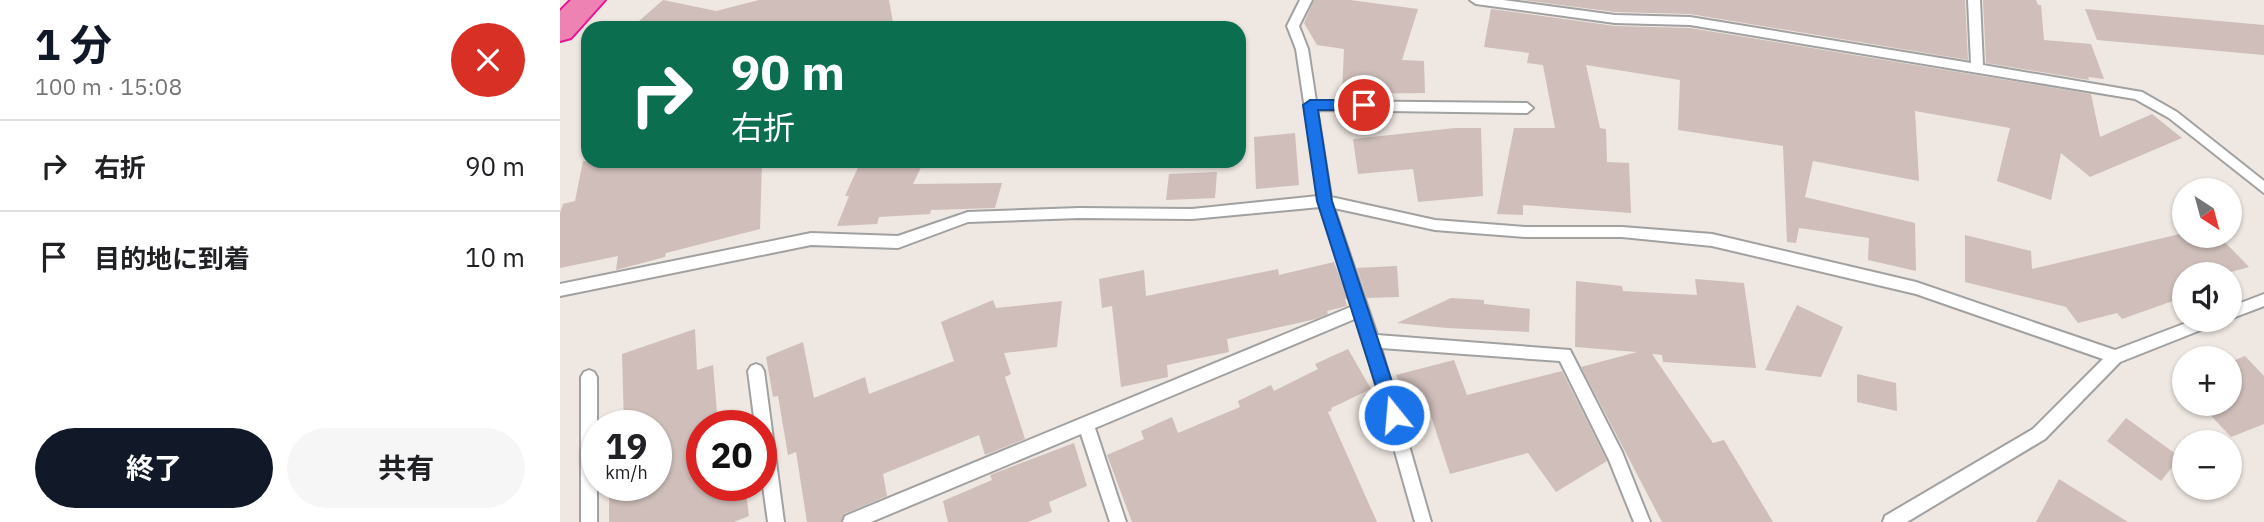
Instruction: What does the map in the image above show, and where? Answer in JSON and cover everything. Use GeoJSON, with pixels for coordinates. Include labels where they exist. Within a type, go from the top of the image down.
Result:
{"type":"FeatureCollection","features":[{"type":"Feature","properties":{"kind":"highway"},"geometry":{"type":"LineString","coordinates":[[560,30],[589,0]]}},
{"type":"Feature","properties":{"kind":"lane"},"geometry":{"type":"LineString","coordinates":[[1306,0],[1293,26],[1302,49],[1325,201],[1372,341],[1423,522]]}},
{"type":"Feature","properties":{"kind":"lane"},"geometry":{"type":"LineString","coordinates":[[1476,0],[1615,19],[1690,21],[2138,95],[2173,115],[2264,188]]}},
{"type":"Feature","properties":{"kind":"lane"},"geometry":{"type":"LineString","coordinates":[[1974,0],[1977,69]]}},
{"type":"Feature","properties":{"kind":"lane"},"geometry":{"type":"LineString","coordinates":[[1310,105],[1527,108]]}},
{"type":"Feature","properties":{"kind":"lane"},"geometry":{"type":"LineString","coordinates":[[560,290],[647,270],[811,239],[898,242],[968,217],[1079,213],[1192,214],[1325,201],[1435,225],[1525,232],[1622,232],[1712,240],[1916,288],[2115,357]]}},
{"type":"Feature","properties":{"kind":"lane"},"geometry":{"type":"LineString","coordinates":[[2242,308],[2264,300]]}},
{"type":"Feature","properties":{"kind":"lane"},"geometry":{"type":"LineString","coordinates":[[851,522],[1362,309]]}},
{"type":"Feature","properties":{"kind":"lane"},"geometry":{"type":"LineString","coordinates":[[1891,522],[2039,435],[2115,357],[2180,332]]}},
{"type":"Feature","properties":{"kind":"lane"},"geometry":{"type":"LineString","coordinates":[[1372,341],[1565,355],[1616,457],[1642,522]]}},
{"type":"Feature","properties":{"kind":"lane"},"geometry":{"type":"LineString","coordinates":[[756,371],[775,522]]}},
{"type":"Feature","properties":{"kind":"lane"},"geometry":{"type":"LineString","coordinates":[[589,377],[589,522]]}},
{"type":"Feature","properties":{"kind":"lane"},"geometry":{"type":"LineString","coordinates":[[1086,425],[1118,522]]}},
{"type":"Feature","properties":{"kind":"building"},"geometry":{"type":"Polygon","coordinates":[[[663,0],[716,11],[759,0],[889,0],[893,21],[639,21],[663,0]]]}},
{"type":"Feature","properties":{"kind":"building"},"geometry":{"type":"Polygon","coordinates":[[[1314,0],[1350,0],[1418,9],[1402,60],[1424,61],[1425,93],[1342,94],[1344,49],[1317,45],[1304,23],[1314,0]]]}},
{"type":"Feature","properties":{"kind":"building"},"geometry":{"type":"Polygon","coordinates":[[[1523,0],[1965,0],[1968,60],[1690,14],[1615,12],[1523,0]]]}},
{"type":"Feature","properties":{"kind":"building"},"geometry":{"type":"Polygon","coordinates":[[[1983,0],[2036,0],[2038,5],[2041,5],[2044,40],[2091,44],[2104,79],[2088,77],[2089,80],[1986,63],[1983,0]]]}},
{"type":"Feature","properties":{"kind":"building"},"geometry":{"type":"Polygon","coordinates":[[[1491,9],[1615,26],[1690,28],[2091,94],[2100,137],[2152,114],[2182,138],[2090,177],[2061,153],[2051,200],[1997,181],[2010,128],[1915,111],[1919,181],[1813,161],[1805,197],[1915,223],[1916,271],[1868,260],[1869,238],[1799,228],[1796,243],[1787,242],[1783,146],[1678,130],[1680,80],[1586,65],[1600,128],[1606,129],[1607,162],[1629,163],[1631,213],[1523,205],[1523,215],[1497,214],[1514,128],[1555,128],[1543,65],[1527,63],[1529,53],[1484,47],[1491,9]]]}},
{"type":"Feature","properties":{"kind":"building"},"geometry":{"type":"Polygon","coordinates":[[[2085,9],[2264,25],[2264,55],[2097,40],[2085,9]]]}},
{"type":"Feature","properties":{"kind":"building"},"geometry":{"type":"Polygon","coordinates":[[[1455,128],[1481,128],[1483,196],[1418,202],[1413,169],[1358,174],[1353,139],[1455,128]]]}},
{"type":"Feature","properties":{"kind":"building"},"geometry":{"type":"Polygon","coordinates":[[[1295,133],[1299,185],[1256,189],[1254,137],[1295,133]]]}},
{"type":"Feature","properties":{"kind":"building"},"geometry":{"type":"Polygon","coordinates":[[[582,168],[762,168],[760,229],[666,253],[665,257],[616,270],[618,256],[560,268],[560,213],[563,204],[575,201],[582,168]]]}},
{"type":"Feature","properties":{"kind":"building"},"geometry":{"type":"Polygon","coordinates":[[[858,168],[921,168],[913,184],[1002,183],[995,208],[931,210],[930,214],[879,217],[877,224],[837,226],[849,196],[845,196],[858,168]]]}},
{"type":"Feature","properties":{"kind":"building"},"geometry":{"type":"Polygon","coordinates":[[[1217,172],[1215,198],[1166,200],[1169,174],[1217,172]]]}},
{"type":"Feature","properties":{"kind":"building"},"geometry":{"type":"Polygon","coordinates":[[[1965,235],[2031,251],[2032,269],[2172,236],[2172,248],[2231,248],[2249,267],[2242,269],[2242,262],[2172,262],[2172,301],[2122,319],[2117,313],[2078,323],[2066,307],[1965,282],[1965,235]]]}},
{"type":"Feature","properties":{"kind":"building"},"geometry":{"type":"Polygon","coordinates":[[[1334,262],[1348,299],[1345,299],[1347,306],[1327,311],[1328,314],[1316,319],[1227,339],[1229,352],[1167,365],[1168,377],[1121,387],[1112,306],[1102,308],[1099,279],[1144,270],[1146,296],[1278,269],[1279,275],[1334,262]]]}},
{"type":"Feature","properties":{"kind":"building"},"geometry":{"type":"Polygon","coordinates":[[[1397,266],[1399,297],[1367,298],[1357,268],[1397,266]]]}},
{"type":"Feature","properties":{"kind":"building"},"geometry":{"type":"Polygon","coordinates":[[[1695,279],[1744,283],[1756,368],[1663,362],[1662,355],[1652,354],[1713,443],[1724,440],[1773,522],[1662,522],[1581,367],[1637,352],[1575,347],[1576,281],[1622,286],[1623,291],[1697,295],[1695,279]]]}},
{"type":"Feature","properties":{"kind":"building"},"geometry":{"type":"Polygon","coordinates":[[[1451,298],[1484,300],[1484,304],[1530,309],[1529,332],[1397,323],[1451,298]]]}},
{"type":"Feature","properties":{"kind":"building"},"geometry":{"type":"Polygon","coordinates":[[[993,300],[996,308],[1062,301],[1057,347],[1004,353],[1011,374],[1005,377],[1025,439],[985,455],[979,435],[883,474],[887,496],[844,514],[841,522],[807,522],[796,452],[788,455],[778,396],[773,397],[766,357],[803,342],[814,398],[865,377],[869,394],[954,361],[941,322],[993,300]]]}},
{"type":"Feature","properties":{"kind":"building"},"geometry":{"type":"Polygon","coordinates":[[[1797,305],[1843,327],[1821,377],[1765,370],[1797,305]]]}},
{"type":"Feature","properties":{"kind":"building"},"geometry":{"type":"Polygon","coordinates":[[[695,329],[697,370],[713,365],[717,410],[686,410],[686,501],[747,501],[749,516],[734,522],[609,522],[609,501],[672,501],[672,410],[624,410],[622,354],[695,329]]]}},
{"type":"Feature","properties":{"kind":"building"},"geometry":{"type":"Polygon","coordinates":[[[1348,349],[1371,389],[1331,408],[1328,412],[1377,522],[1132,522],[1107,455],[1144,439],[1141,431],[1172,417],[1178,433],[1240,407],[1238,401],[1271,385],[1274,391],[1318,369],[1315,364],[1348,349]]]}},
{"type":"Feature","properties":{"kind":"building"},"geometry":{"type":"Polygon","coordinates":[[[2245,356],[2264,376],[2264,424],[2242,433],[2242,430],[2224,430],[2211,416],[2242,416],[2242,357],[2245,356]]]}},
{"type":"Feature","properties":{"kind":"building"},"geometry":{"type":"Polygon","coordinates":[[[1454,360],[1467,395],[1562,371],[1607,461],[1556,492],[1528,453],[1450,474],[1429,410],[1409,415],[1396,375],[1454,360]]]}},
{"type":"Feature","properties":{"kind":"building"},"geometry":{"type":"Polygon","coordinates":[[[1857,374],[1896,383],[1897,411],[1857,402],[1857,374]]]}},
{"type":"Feature","properties":{"kind":"building"},"geometry":{"type":"Polygon","coordinates":[[[2126,418],[2172,451],[2172,467],[2161,481],[2107,441],[2126,418]]]}},
{"type":"Feature","properties":{"kind":"building"},"geometry":{"type":"Polygon","coordinates":[[[1074,443],[1087,486],[1049,502],[1052,512],[1028,522],[948,522],[943,501],[992,480],[990,475],[1074,443]]]}},
{"type":"Feature","properties":{"kind":"building"},"geometry":{"type":"Polygon","coordinates":[[[2059,479],[2128,522],[2036,522],[2059,479]]]}},
{"type":"Feature","properties":{"kind":"route"},"geometry":{"type":"LineString","coordinates":[[1364,105],[1310,105],[1325,201],[1394,415]]}}]}
